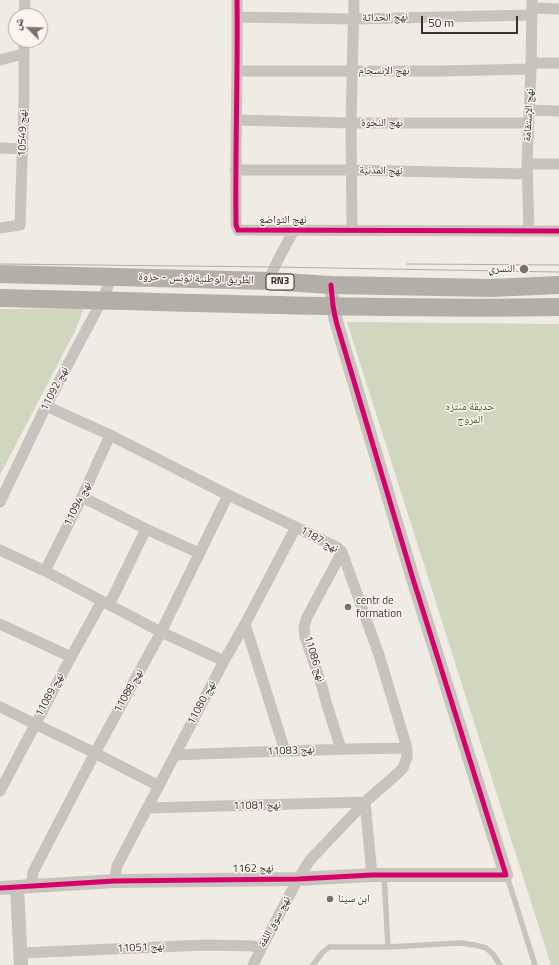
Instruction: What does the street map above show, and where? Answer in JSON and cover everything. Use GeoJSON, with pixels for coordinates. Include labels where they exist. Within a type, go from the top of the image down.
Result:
{"type":"FeatureCollection","features":[{"type":"Feature","properties":{"kind":"highway","name":"الطريق الوطنية تونس - حزوة"},"geometry":{"type":"LineString","coordinates":[[0,274],[268,281],[331,285],[491,288],[559,285]]}},
{"type":"Feature","properties":{"kind":"highway","name":"RN3"},"geometry":{"type":"LineString","coordinates":[[0,298],[333,306],[488,308],[559,307]]}},
{"type":"Feature","properties":{"kind":"street","name":"نهج التواضع"},"geometry":{"type":"LineString","coordinates":[[237,0],[235,170],[236,225],[238,230],[559,231]]}},
{"type":"Feature","properties":{"kind":"street"},"geometry":{"type":"LineString","coordinates":[[352,230],[351,123],[354,0]]}},
{"type":"Feature","properties":{"kind":"street","name":"نهج الحداثة"},"geometry":{"type":"LineString","coordinates":[[237,17],[354,19],[532,8],[559,9]]}},
{"type":"Feature","properties":{"kind":"street","name":"نهج الإستقامة"},"geometry":{"type":"LineString","coordinates":[[529,230],[527,169],[532,8]]}},
{"type":"Feature","properties":{"kind":"street","name":"نهج 10549"},"geometry":{"type":"LineString","coordinates":[[0,228],[20,225],[23,48]]}},
{"type":"Feature","properties":{"kind":"street"},"geometry":{"type":"LineString","coordinates":[[0,60],[23,54]]}},
{"type":"Feature","properties":{"kind":"street","name":"نهج الإنسجام"},"geometry":{"type":"LineString","coordinates":[[237,71],[352,71],[531,66],[559,63]]}},
{"type":"Feature","properties":{"kind":"street"},"geometry":{"type":"LineString","coordinates":[[529,110],[559,111]]}},
{"type":"Feature","properties":{"kind":"street","name":"نهج النخوة"},"geometry":{"type":"LineString","coordinates":[[236,120],[351,123],[528,123]]}},
{"type":"Feature","properties":{"kind":"street"},"geometry":{"type":"LineString","coordinates":[[0,148],[22,150]]}},
{"type":"Feature","properties":{"kind":"street","name":"نهج المدنية"},"geometry":{"type":"LineString","coordinates":[[235,170],[527,169],[559,164]]}},
{"type":"Feature","properties":{"kind":"street"},"geometry":{"type":"LineString","coordinates":[[268,281],[294,230]]}},
{"type":"Feature","properties":{"kind":"street","name":"نهج 11092"},"geometry":{"type":"LineString","coordinates":[[0,502],[46,406],[102,300],[112,277]]}},
{"type":"Feature","properties":{"kind":"street"},"geometry":{"type":"LineString","coordinates":[[331,285],[336,321],[413,579],[506,875]]}},
{"type":"Feature","properties":{"kind":"street","name":"نهج 1187"},"geometry":{"type":"LineString","coordinates":[[46,406],[110,435],[228,495],[296,526],[338,548],[342,552],[379,655],[407,748],[407,757],[403,768],[365,802],[310,860],[298,878]]}},
{"type":"Feature","properties":{"kind":"street","name":"نهج 11094"},"geometry":{"type":"LineString","coordinates":[[45,571],[82,497],[110,435]]}},
{"type":"Feature","properties":{"kind":"street","name":"نهج 11088"},"geometry":{"type":"LineString","coordinates":[[31,886],[33,872],[95,752],[161,632],[228,495]]}},
{"type":"Feature","properties":{"kind":"street"},"geometry":{"type":"LineString","coordinates":[[82,497],[146,529],[199,553]]}},
{"type":"Feature","properties":{"kind":"street","name":"نهج 11080"},"geometry":{"type":"LineString","coordinates":[[114,881],[117,866],[174,755],[296,526]]}},
{"type":"Feature","properties":{"kind":"street","name":"نهج 11089"},"geometry":{"type":"LineString","coordinates":[[0,791],[71,657],[106,603],[146,529]]}},
{"type":"Feature","properties":{"kind":"street"},"geometry":{"type":"LineString","coordinates":[[0,550],[45,571],[161,632],[224,661]]}},
{"type":"Feature","properties":{"kind":"street","name":"نهج 11086"},"geometry":{"type":"LineString","coordinates":[[341,749],[305,637],[304,627],[307,617],[342,552]]}},
{"type":"Feature","properties":{"kind":"street"},"geometry":{"type":"LineString","coordinates":[[0,624],[71,657]]}},
{"type":"Feature","properties":{"kind":"street"},"geometry":{"type":"LineString","coordinates":[[245,624],[285,751]]}},
{"type":"Feature","properties":{"kind":"street"},"geometry":{"type":"LineString","coordinates":[[0,707],[95,752],[159,786]]}},
{"type":"Feature","properties":{"kind":"street","name":"نهج 11083"},"geometry":{"type":"LineString","coordinates":[[174,755],[407,748]]}},
{"type":"Feature","properties":{"kind":"street"},"geometry":{"type":"LineString","coordinates":[[365,802],[378,875]]}},
{"type":"Feature","properties":{"kind":"street","name":"نهج 11081"},"geometry":{"type":"LineString","coordinates":[[148,808],[365,802]]}},
{"type":"Feature","properties":{"kind":"street","name":"نهج 1162"},"geometry":{"type":"LineString","coordinates":[[0,888],[114,881],[378,875],[506,875]]}},
{"type":"Feature","properties":{"kind":"street","name":"نهج سوق اللفة"},"geometry":{"type":"LineString","coordinates":[[253,965],[298,878]]}},
{"type":"Feature","properties":{"kind":"street"},"geometry":{"type":"LineString","coordinates":[[17,887],[21,959]]}},
{"type":"Feature","properties":{"kind":"street","name":"نهج 11051"},"geometry":{"type":"LineString","coordinates":[[21,959],[205,945],[253,946],[261,949]]}},
{"type":"Feature","properties":{"kind":"lane"},"geometry":{"type":"LineString","coordinates":[[378,875],[388,947]]}},
{"type":"Feature","properties":{"kind":"lane"},"geometry":{"type":"LineString","coordinates":[[506,875],[534,965]]}},
{"type":"Feature","properties":{"kind":"lane"},"geometry":{"type":"LineString","coordinates":[[313,965],[322,953],[329,947],[388,947],[460,943],[486,948],[494,954],[500,965]]}},
{"type":"Feature","properties":{"kind":"green space"},"geometry":{"type":"Polygon","coordinates":[[[84,308],[75,331],[0,475],[0,309],[84,308]]]}},
{"type":"Feature","properties":{"kind":"green space","name":"حديقة منتزه المروج"},"geometry":{"type":"Polygon","coordinates":[[[347,322],[559,324],[559,965],[551,965],[347,322]]]}},
{"type":"Feature","properties":{"kind":"tram line"},"geometry":{"type":"LineString","coordinates":[[0,264],[559,272]]}},
{"type":"Feature","properties":{"kind":"tram line"},"geometry":{"type":"LineString","coordinates":[[407,264],[559,265]]}},
{"type":"Feature","properties":{"kind":"cycle path"},"geometry":{"type":"LineString","coordinates":[[237,0],[236,225],[238,230],[559,231]]}},
{"type":"Feature","properties":{"kind":"cycle path"},"geometry":{"type":"LineString","coordinates":[[0,888],[114,881],[298,879],[372,875],[506,875],[413,579],[336,321],[331,285]]}},
{"type":"Feature","properties":{"kind":"place","name":"النسري"},"geometry":{"type":"Point","coordinates":[524,269]}},
{"type":"Feature","properties":{"kind":"place","name":"centr de formation"},"geometry":{"type":"Point","coordinates":[348,607]}},
{"type":"Feature","properties":{"kind":"place","name":"ابن سينا"},"geometry":{"type":"Point","coordinates":[330,899]}}]}
